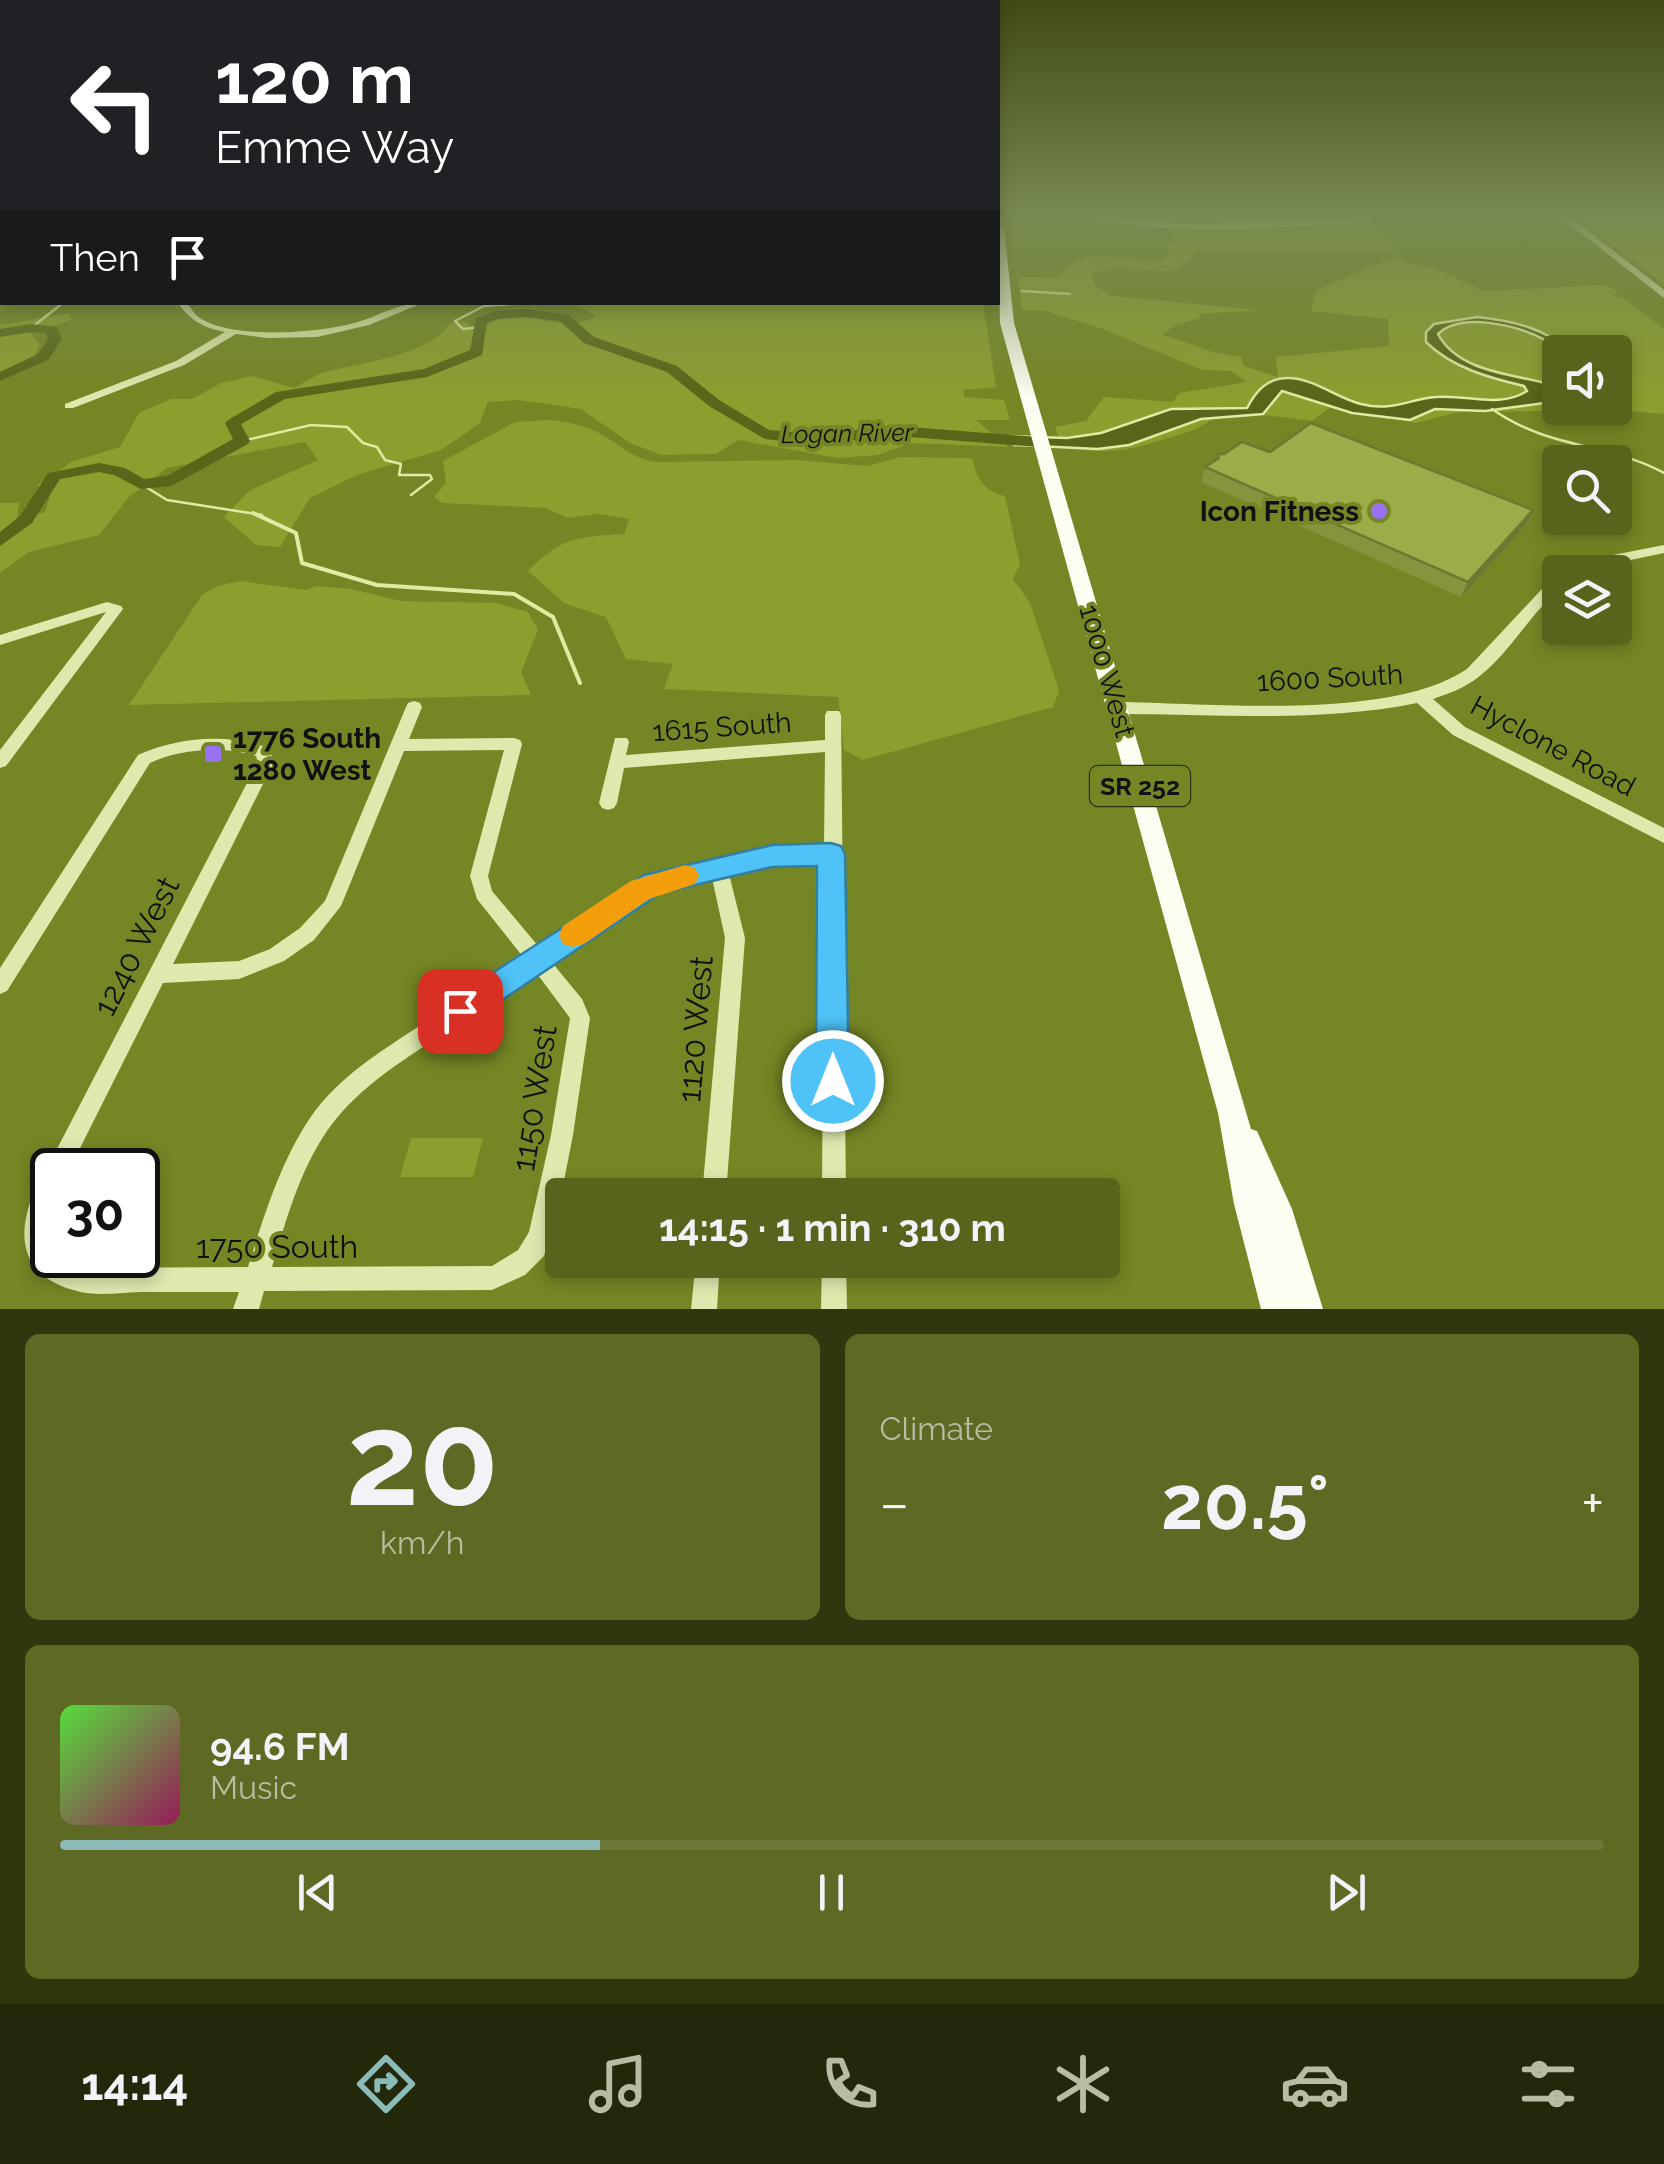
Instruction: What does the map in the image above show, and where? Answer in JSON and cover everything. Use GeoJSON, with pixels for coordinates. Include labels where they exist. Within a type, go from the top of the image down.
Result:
{"type":"FeatureCollection","features":[{"type":"Feature","properties":{"kind":"main road","name":"1000 West"},"geometry":{"type":"LineString","coordinates":[[1002,274],[1007,323],[1033,422],[1233,1113],[1244,1176],[1278,1309]]}},
{"type":"Feature","properties":{"kind":"main road","name":"1000 West"},"geometry":{"type":"LineString","coordinates":[[1233,1113],[1276,1209],[1306,1309]]}},
{"type":"Feature","properties":{"kind":"main road","name":"SR 252"},"geometry":{"type":"LineString","coordinates":[[1244,1176],[1257,1198],[1288,1309]]}},
{"type":"Feature","properties":{"kind":"street"},"geometry":{"type":"LineString","coordinates":[[1637,274],[1664,295]]}},
{"type":"Feature","properties":{"kind":"street"},"geometry":{"type":"LineString","coordinates":[[183,305],[194,318],[233,331],[308,338],[365,325],[415,305]]}},
{"type":"Feature","properties":{"kind":"street"},"geometry":{"type":"LineString","coordinates":[[69,406],[180,364],[233,331]]}},
{"type":"Feature","properties":{"kind":"street"},"geometry":{"type":"LineString","coordinates":[[1632,556],[1664,550]]}},
{"type":"Feature","properties":{"kind":"street","name":"1600 South"},"geometry":{"type":"LineString","coordinates":[[1118,708],[1362,706],[1421,697],[1456,684],[1481,666],[1542,596]]}},
{"type":"Feature","properties":{"kind":"street"},"geometry":{"type":"LineString","coordinates":[[0,640],[107,607],[116,609],[0,762]]}},
{"type":"Feature","properties":{"kind":"street","name":"Hyclone Road"},"geometry":{"type":"LineString","coordinates":[[1421,697],[1459,731],[1664,836]]}},
{"type":"Feature","properties":{"kind":"street"},"geometry":{"type":"LineString","coordinates":[[158,974],[239,970],[277,955],[307,934],[332,906],[414,707]]}},
{"type":"Feature","properties":{"kind":"street"},"geometry":{"type":"LineString","coordinates":[[833,715],[834,1178]]}},
{"type":"Feature","properties":{"kind":"street"},"geometry":{"type":"LineString","coordinates":[[608,803],[621,742]]}},
{"type":"Feature","properties":{"kind":"street","name":"1150 West"},"geometry":{"type":"LineString","coordinates":[[398,746],[514,744],[479,876],[484,894],[576,1006],[580,1030],[543,1224],[528,1256]]}},
{"type":"Feature","properties":{"kind":"street","name":"1240 West"},"geometry":{"type":"LineString","coordinates":[[0,985],[144,759],[172,747],[247,746],[263,752],[266,762],[69,1148]]}},
{"type":"Feature","properties":{"kind":"street","name":"1615 South"},"geometry":{"type":"LineString","coordinates":[[617,762],[831,746]]}},
{"type":"Feature","properties":{"kind":"street"},"geometry":{"type":"LineString","coordinates":[[246,1309],[299,1155],[316,1123],[339,1095],[640,890],[788,854],[831,854]]}},
{"type":"Feature","properties":{"kind":"street","name":"1120 West"},"geometry":{"type":"LineString","coordinates":[[715,1178],[735,938],[718,869]]}},
{"type":"Feature","properties":{"kind":"street","name":"1750 South"},"geometry":{"type":"LineString","coordinates":[[72,1278],[492,1278],[512,1271],[528,1256]]}},
{"type":"Feature","properties":{"kind":"street"},"geometry":{"type":"LineString","coordinates":[[704,1309],[707,1278]]}},
{"type":"Feature","properties":{"kind":"street"},"geometry":{"type":"LineString","coordinates":[[834,1278],[834,1309]]}},
{"type":"Feature","properties":{"kind":"shaded area"},"geometry":{"type":"Polygon","coordinates":[[[1091,274],[1095,285],[1111,296],[1258,310],[1199,314],[1201,318],[1174,325],[1163,335],[1241,357],[1244,366],[1278,377],[1276,357],[1389,346],[1388,319],[1311,311],[1317,290],[1355,274],[1448,274],[1484,291],[1604,285],[1617,290],[1615,296],[1624,298],[1664,329],[1664,414],[1632,411],[1632,335],[1542,335],[1542,411],[1460,412],[1415,423],[1332,406],[1312,421],[1266,415],[1215,418],[1191,431],[1128,449],[1062,447],[1055,427],[1086,421],[1104,397],[1173,402],[1179,393],[1247,382],[1231,371],[1202,370],[1103,329],[1042,310],[1022,310],[1018,277],[1091,274]]]}},
{"type":"Feature","properties":{"kind":"shaded area"},"geometry":{"type":"Polygon","coordinates":[[[1651,274],[1664,274],[1664,284],[1651,274]]]}},
{"type":"Feature","properties":{"kind":"shaded area"},"geometry":{"type":"Polygon","coordinates":[[[577,305],[983,305],[996,387],[963,390],[964,397],[1004,400],[1010,420],[976,420],[1008,447],[911,443],[878,455],[838,458],[738,440],[716,454],[662,455],[630,443],[581,409],[519,400],[488,402],[479,424],[441,450],[357,475],[310,498],[280,547],[256,545],[224,517],[250,490],[318,460],[305,442],[167,468],[128,498],[99,535],[29,552],[0,573],[0,503],[19,503],[17,520],[45,512],[50,496],[37,485],[71,462],[120,447],[139,413],[171,399],[192,399],[221,383],[252,376],[294,388],[325,372],[413,350],[441,334],[450,323],[465,321],[475,334],[502,318],[575,323],[596,316],[577,305]]]}},
{"type":"Feature","properties":{"kind":"shaded area"},"geometry":{"type":"Polygon","coordinates":[[[71,313],[71,320],[30,332],[40,344],[32,360],[0,378],[0,325],[71,313]]]}},
{"type":"Feature","properties":{"kind":"shaded area"},"geometry":{"type":"Polygon","coordinates":[[[1477,317],[1528,327],[1546,335],[1542,339],[1521,330],[1476,322],[1448,327],[1438,334],[1448,347],[1475,365],[1542,383],[1542,403],[1485,411],[1435,409],[1410,420],[1352,413],[1282,391],[1263,414],[1201,419],[1129,445],[1098,449],[1014,445],[1012,436],[1067,438],[1101,433],[1171,409],[1247,408],[1263,387],[1281,379],[1307,381],[1372,406],[1436,397],[1505,399],[1527,391],[1524,386],[1459,365],[1436,351],[1426,342],[1426,332],[1434,324],[1477,317]]]}},
{"type":"Feature","properties":{"kind":"shaded area"},"geometry":{"type":"Polygon","coordinates":[[[549,420],[591,429],[654,462],[794,460],[868,466],[900,457],[972,458],[982,483],[1005,496],[1020,564],[1013,579],[1030,603],[1059,691],[1053,707],[863,760],[844,750],[838,697],[664,689],[673,664],[626,659],[606,617],[564,603],[528,571],[560,545],[594,536],[624,534],[629,519],[597,514],[568,518],[545,508],[442,503],[434,497],[446,483],[443,461],[515,422],[549,420]]]}},
{"type":"Feature","properties":{"kind":"shaded area"},"geometry":{"type":"Polygon","coordinates":[[[240,581],[306,590],[317,586],[351,589],[401,601],[496,603],[528,612],[538,630],[521,672],[531,695],[129,705],[202,595],[217,586],[240,581]]]}},
{"type":"Feature","properties":{"kind":"shaded area"},"geometry":{"type":"Polygon","coordinates":[[[411,1138],[483,1138],[473,1177],[400,1177],[411,1138]]]}},
{"type":"Feature","properties":{"kind":"building","name":"Icon Fitness"},"geometry":{"type":"Polygon","coordinates":[[[1311,423],[1533,510],[1468,582],[1205,467],[1219,458],[1217,454],[1224,454],[1242,442],[1270,452],[1311,423]]]}},
{"type":"Feature","properties":{"kind":"waterway"},"geometry":{"type":"LineString","coordinates":[[1022,291],[1070,294]]}},
{"type":"Feature","properties":{"kind":"waterway"},"geometry":{"type":"LineString","coordinates":[[31,328],[60,305]]}},
{"type":"Feature","properties":{"kind":"waterway"},"geometry":{"type":"LineString","coordinates":[[481,327],[463,329],[455,321],[484,306],[498,305]]}},
{"type":"Feature","properties":{"kind":"waterway","name":"Logan River"},"geometry":{"type":"LineString","coordinates":[[0,541],[26,519],[54,476],[99,468],[120,471],[141,484],[171,481],[242,441],[233,423],[281,395],[427,373],[477,352],[481,321],[496,315],[526,313],[564,318],[589,340],[672,369],[714,403],[765,434],[814,439],[897,431],[1038,442]]}},
{"type":"Feature","properties":{"kind":"waterway","name":"Logan River"},"geometry":{"type":"LineString","coordinates":[[0,333],[31,328],[52,330],[55,339],[43,357],[0,377]]}},
{"type":"Feature","properties":{"kind":"waterway"},"geometry":{"type":"LineString","coordinates":[[1492,409],[1535,432],[1621,456],[1664,473]]}},
{"type":"Feature","properties":{"kind":"waterway"},"geometry":{"type":"LineString","coordinates":[[242,441],[311,425],[347,427],[363,443],[377,447],[385,460],[401,464],[399,475],[430,475],[432,479],[411,495]]}},
{"type":"Feature","properties":{"kind":"waterway"},"geometry":{"type":"LineString","coordinates":[[141,484],[167,500],[255,514]]}},
{"type":"Feature","properties":{"kind":"waterway"},"geometry":{"type":"LineString","coordinates":[[255,514],[262,515]]}},
{"type":"Feature","properties":{"kind":"waterway"},"geometry":{"type":"LineString","coordinates":[[255,514],[296,533],[302,563],[377,585],[514,594],[553,617],[580,683]]}},
{"type":"Feature","properties":{"kind":"slow traffic"},"geometry":{"type":"LineString","coordinates":[[573,935],[640,890],[685,876]]}},
{"type":"Feature","properties":{"kind":"place","name":"Icon Fitness"},"geometry":{"type":"Point","coordinates":[1379,511]}},
{"type":"Feature","properties":{"kind":"place","name":"1776 South 1280 West"},"geometry":{"type":"Point","coordinates":[213,754]}},
{"type":"Feature","properties":{"kind":"route"},"geometry":{"type":"LineString","coordinates":[[460,1011],[654,883],[772,856],[831,854],[833,1081]]}}]}
